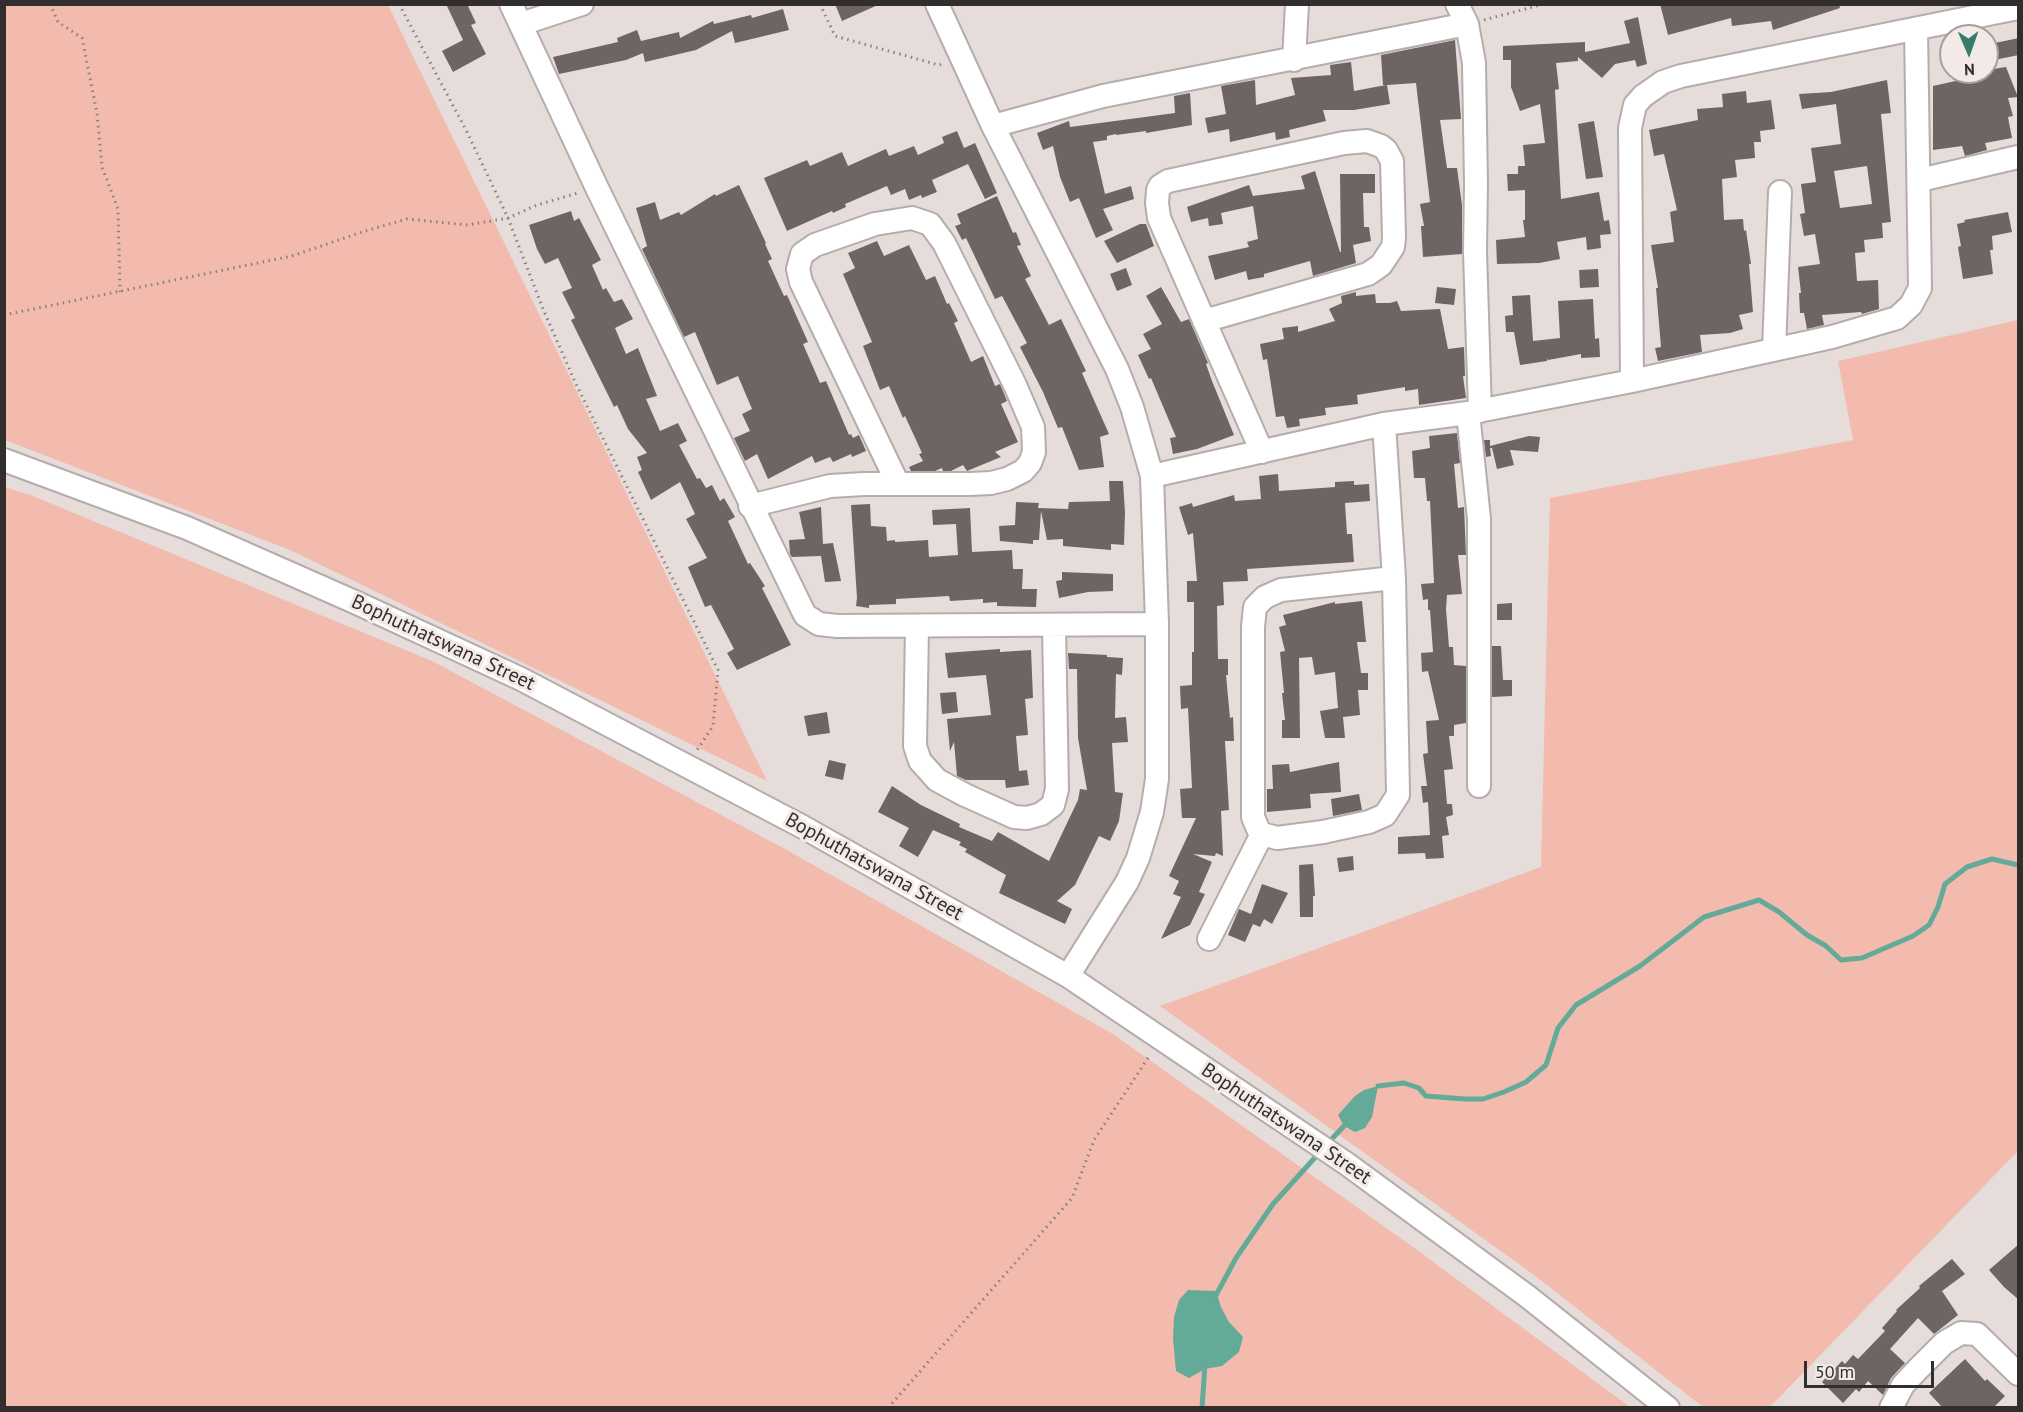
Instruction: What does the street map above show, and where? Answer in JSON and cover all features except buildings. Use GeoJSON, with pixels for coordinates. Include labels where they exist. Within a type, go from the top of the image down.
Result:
{"type":"FeatureCollection","features":[{"type":"Feature","properties":{"kind":"street"},"geometry":{"type":"LineString","coordinates":[[582,4],[516,14],[597,188],[802,612],[811,620],[837,626],[1157,624]]}},
{"type":"Feature","properties":{"kind":"street"},"geometry":{"type":"LineString","coordinates":[[937,4],[993,126],[1117,369],[1132,407],[1152,476],[1157,624],[1157,779],[1152,812],[1138,858],[1127,882],[1068,976]]}},
{"type":"Feature","properties":{"kind":"street"},"geometry":{"type":"LineString","coordinates":[[1294,60],[1297,4]]}},
{"type":"Feature","properties":{"kind":"street"},"geometry":{"type":"LineString","coordinates":[[1632,381],[1629,139],[1631,117],[1635,105],[1652,89],[1681,75],[2019,8]]}},
{"type":"Feature","properties":{"kind":"street"},"geometry":{"type":"LineString","coordinates":[[993,126],[1103,96],[1294,60],[1462,14],[1474,63],[1476,184],[1474,412],[1479,519],[1479,786]]}},
{"type":"Feature","properties":{"kind":"street"},"geometry":{"type":"LineString","coordinates":[[1152,476],[1384,424],[1474,412],[1632,381],[1832,338],[1890,321],[1902,315],[1911,305],[1920,288],[1916,29]]}},
{"type":"Feature","properties":{"kind":"street"},"geometry":{"type":"LineString","coordinates":[[1204,321],[1368,274],[1381,265],[1393,247],[1394,237],[1392,161],[1386,150],[1367,141],[1344,143],[1168,182],[1160,186],[1157,203],[1159,218],[1204,321],[1262,452]]}},
{"type":"Feature","properties":{"kind":"street"},"geometry":{"type":"LineString","coordinates":[[1920,180],[2019,158]]}},
{"type":"Feature","properties":{"kind":"street"},"geometry":{"type":"LineString","coordinates":[[1774,350],[1780,192]]}},
{"type":"Feature","properties":{"kind":"street"},"geometry":{"type":"LineString","coordinates":[[750,506],[830,486],[991,483],[1007,479],[1023,471],[1030,463],[1034,452],[1033,428],[1030,418],[944,243],[930,224],[912,218],[875,224],[815,245],[802,254],[798,268],[801,282],[898,484]]}},
{"type":"Feature","properties":{"kind":"street"},"geometry":{"type":"LineString","coordinates":[[1384,424],[1394,578],[1398,795],[1385,815],[1369,822],[1323,832],[1277,838],[1262,834],[1253,817],[1252,627],[1255,607],[1265,597],[1281,590],[1394,578]]}},
{"type":"Feature","properties":{"kind":"street","name":"Bophuthatswana Street"},"geometry":{"type":"LineString","coordinates":[[4,460],[187,528],[521,679],[803,826],[1068,976],[1347,1164],[1527,1296],[1668,1407]]}},
{"type":"Feature","properties":{"kind":"street"},"geometry":{"type":"LineString","coordinates":[[917,627],[915,746],[920,761],[937,780],[965,795],[1014,817],[1027,818],[1041,814],[1053,805],[1057,789],[1054,625]]}},
{"type":"Feature","properties":{"kind":"street"},"geometry":{"type":"LineString","coordinates":[[1209,939],[1262,834]]}},
{"type":"Feature","properties":{"kind":"street"},"geometry":{"type":"LineString","coordinates":[[1891,1407],[1904,1385],[1918,1369],[1944,1343],[1961,1333],[1977,1334],[2019,1374]]}},
{"type":"Feature","properties":{"kind":"path"},"geometry":{"type":"LineString","coordinates":[[50,4],[58,22],[82,38],[97,113],[102,167],[118,208],[120,292]]}},
{"type":"Feature","properties":{"kind":"path"},"geometry":{"type":"LineString","coordinates":[[399,4],[466,130],[508,218],[543,309],[575,382],[718,670],[713,726],[686,766]]}},
{"type":"Feature","properties":{"kind":"path"},"geometry":{"type":"LineString","coordinates":[[820,4],[835,36],[939,65],[963,63]]}},
{"type":"Feature","properties":{"kind":"path"},"geometry":{"type":"LineString","coordinates":[[1462,14],[1544,4]]}},
{"type":"Feature","properties":{"kind":"path"},"geometry":{"type":"LineString","coordinates":[[4,315],[292,256],[407,219],[468,225],[508,218],[537,205],[597,188]]}},
{"type":"Feature","properties":{"kind":"path"},"geometry":{"type":"LineString","coordinates":[[888,1407],[1072,1197],[1094,1140],[1161,1038]]}},
{"type":"Feature","properties":{"kind":"shaded area"},"geometry":{"type":"Polygon","coordinates":[[[4,5],[388,5],[767,781],[290,550],[5,440],[4,5]]]}},
{"type":"Feature","properties":{"kind":"shaded area"},"geometry":{"type":"Polygon","coordinates":[[[2018,320],[2018,1151],[1770,1407],[1703,1407],[1534,1275],[1160,1006],[1541,867],[1550,498],[1853,440],[1838,361],[2018,320]]]}},
{"type":"Feature","properties":{"kind":"shaded area"},"geometry":{"type":"Polygon","coordinates":[[[5,487],[33,496],[432,661],[787,850],[1113,1034],[1413,1247],[1630,1407],[5,1408],[5,487]]]}},
{"type":"Feature","properties":{"kind":"shaded area"},"geometry":{"type":"Polygon","coordinates":[[[1378,1086],[1372,1117],[1365,1128],[1355,1132],[1344,1126],[1338,1115],[1355,1096],[1364,1090],[1378,1086]]]}},
{"type":"Feature","properties":{"kind":"shaded area"},"geometry":{"type":"Polygon","coordinates":[[[1188,1290],[1216,1291],[1229,1322],[1243,1337],[1239,1352],[1222,1366],[1205,1369],[1189,1378],[1176,1371],[1173,1339],[1174,1317],[1179,1300],[1188,1290]]]}},
{"type":"Feature","properties":{"kind":"waterway"},"geometry":{"type":"LineString","coordinates":[[1378,1086],[1404,1083],[1419,1088],[1426,1096],[1483,1099],[1526,1082],[1546,1065],[1558,1028],[1576,1005],[1640,966],[1704,917],[1759,900],[1826,946],[1841,960],[1862,958],[1913,936],[1929,925],[1938,907],[1945,884],[1967,867],[1992,859],[2018,865]]}},
{"type":"Feature","properties":{"kind":"waterway"},"geometry":{"type":"LineString","coordinates":[[1326,1145],[1344,1126]]}},
{"type":"Feature","properties":{"kind":"waterway"},"geometry":{"type":"LineString","coordinates":[[1215,1297],[1236,1258],[1273,1204],[1320,1152]]}},
{"type":"Feature","properties":{"kind":"waterway"},"geometry":{"type":"LineString","coordinates":[[1202,1408],[1205,1364]]}}]}
